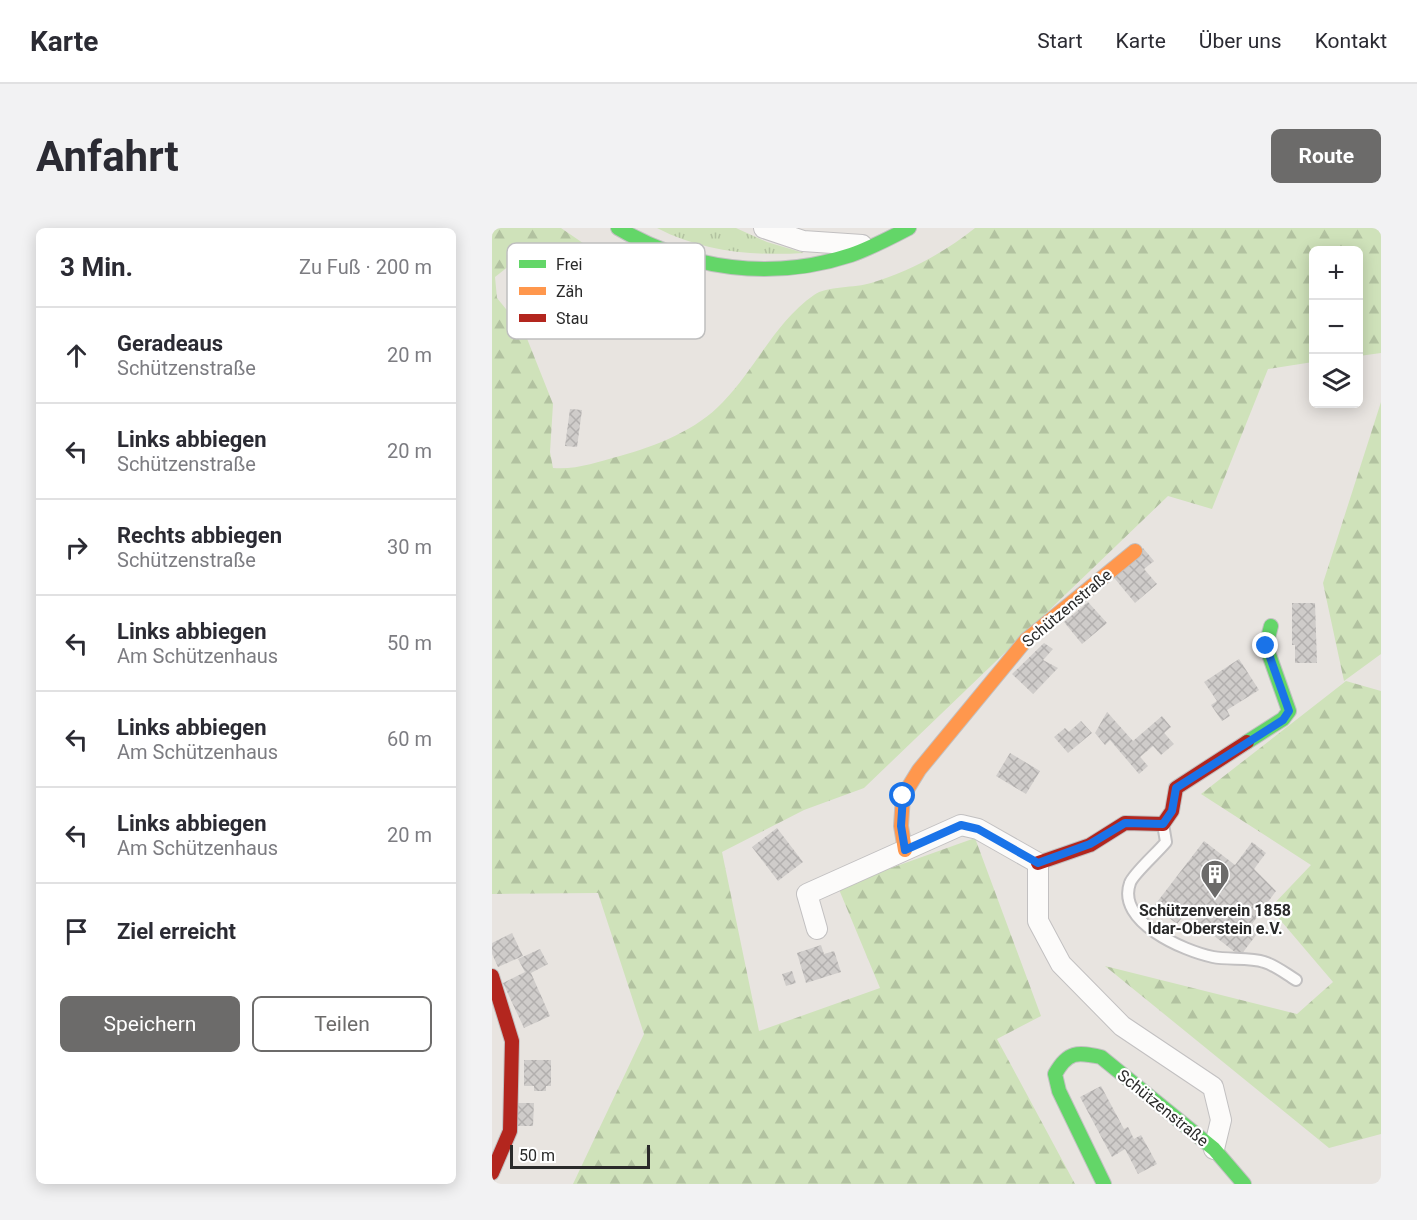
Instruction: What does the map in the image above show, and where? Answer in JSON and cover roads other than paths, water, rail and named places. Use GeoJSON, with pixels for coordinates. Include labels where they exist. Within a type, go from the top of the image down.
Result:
{"type":"FeatureCollection","features":[{"type":"Feature","properties":{"kind":"street"},"geometry":{"type":"LineString","coordinates":[[618,228],[644,243]]}},
{"type":"Feature","properties":{"kind":"street"},"geometry":{"type":"LineString","coordinates":[[764,228],[803,241],[841,245],[876,244]]}},
{"type":"Feature","properties":{"kind":"street"},"geometry":{"type":"LineString","coordinates":[[705,263],[738,268],[821,264],[851,255],[909,228]]}},
{"type":"Feature","properties":{"kind":"street","name":"Schützenstraße"},"geometry":{"type":"LineString","coordinates":[[905,850],[901,826],[903,796],[919,770],[1026,640],[1134,551]]}},
{"type":"Feature","properties":{"kind":"street"},"geometry":{"type":"LineString","coordinates":[[817,929],[807,894],[961,825],[978,829],[1038,863],[1090,844],[1125,823],[1163,824],[1172,811],[1176,788],[1283,720],[1289,711],[1266,646],[1271,626]]}},
{"type":"Feature","properties":{"kind":"street","name":"Schützenstraße"},"geometry":{"type":"LineString","coordinates":[[1038,863],[1038,921],[1061,964],[1122,1026],[1213,1087],[1221,1120],[1214,1149],[1101,1057],[1080,1053],[1063,1060],[1055,1074],[1059,1091],[1104,1184]]}},
{"type":"Feature","properties":{"kind":"street"},"geometry":{"type":"LineString","coordinates":[[492,976],[512,1041],[510,1131],[492,1173]]}},
{"type":"Feature","properties":{"kind":"street"},"geometry":{"type":"LineString","coordinates":[[1214,1149],[1244,1184]]}},
{"type":"Feature","properties":{"kind":"lane"},"geometry":{"type":"LineString","coordinates":[[1163,824],[1166,842],[1130,882],[1128,898],[1138,920],[1180,947],[1213,957],[1263,961],[1296,980]]}},
{"type":"Feature","properties":{"kind":"place","name":"Schützenverein 1858 Idar-Oberstein e.V."},"geometry":{"type":"Point","coordinates":[1215,900]}}]}
